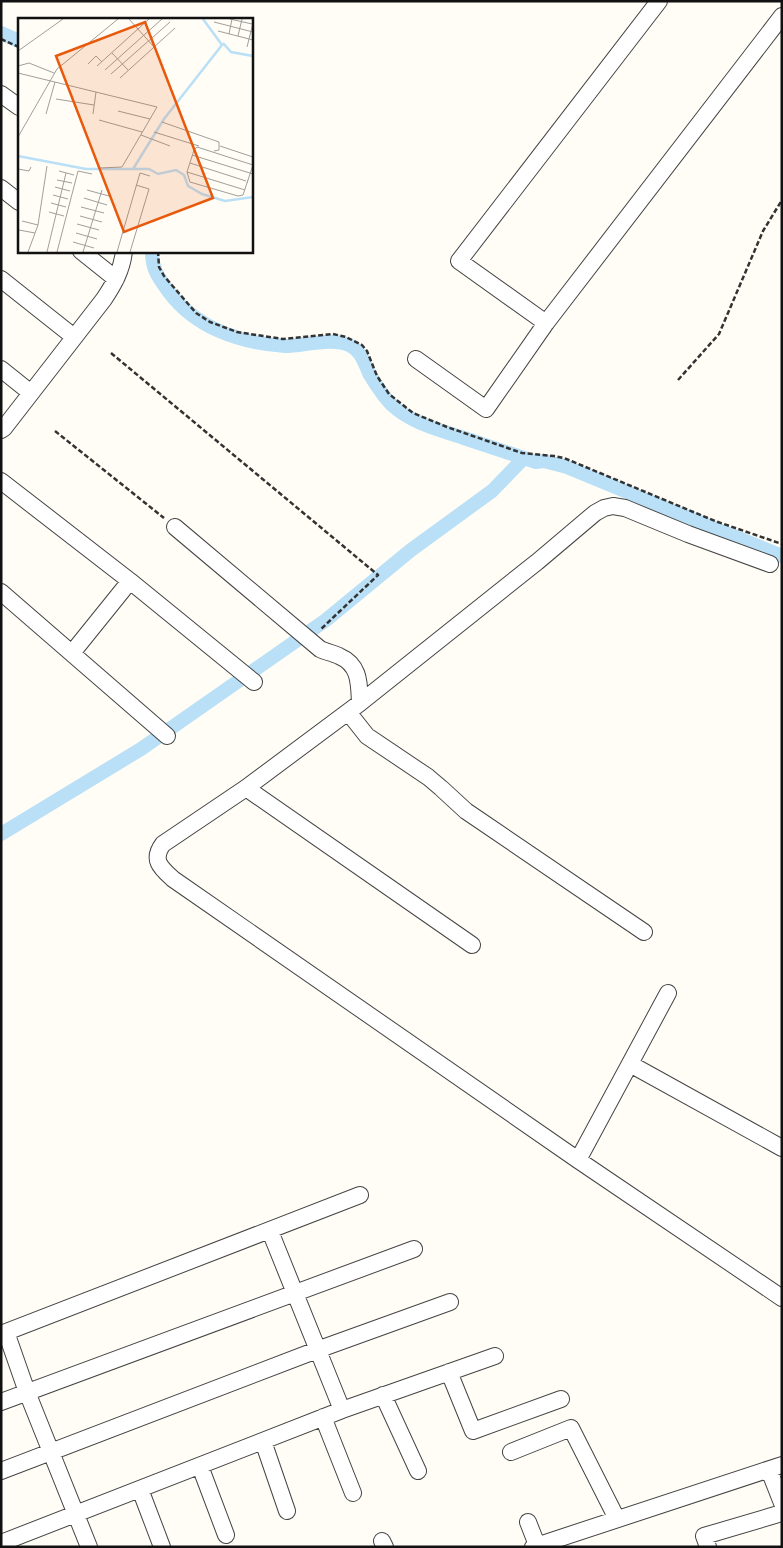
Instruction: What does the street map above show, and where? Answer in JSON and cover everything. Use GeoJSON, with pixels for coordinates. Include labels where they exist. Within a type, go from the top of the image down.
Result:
{"type":"FeatureCollection","features":[{"type":"Feature","properties":{"kind":"street"},"geometry":{"type":"LineString","coordinates":[[546,323],[459,261],[659,1]]}},
{"type":"Feature","properties":{"kind":"street"},"geometry":{"type":"LineString","coordinates":[[416,359],[486,409],[546,323],[782,16]]}},
{"type":"Feature","properties":{"kind":"street"},"geometry":{"type":"LineString","coordinates":[[1,94],[18,106]]}},
{"type":"Feature","properties":{"kind":"street"},"geometry":{"type":"LineString","coordinates":[[1,188],[18,201]]}},
{"type":"Feature","properties":{"kind":"street"},"geometry":{"type":"LineString","coordinates":[[82,252],[116,279]]}},
{"type":"Feature","properties":{"kind":"street"},"geometry":{"type":"LineString","coordinates":[[1,430],[104,299],[123,264],[124,252]]}},
{"type":"Feature","properties":{"kind":"street"},"geometry":{"type":"LineString","coordinates":[[1,279],[74,337]]}},
{"type":"Feature","properties":{"kind":"street"},"geometry":{"type":"LineString","coordinates":[[1,369],[31,392]]}},
{"type":"Feature","properties":{"kind":"street"},"geometry":{"type":"LineString","coordinates":[[1,481],[130,581],[254,682]]}},
{"type":"Feature","properties":{"kind":"street"},"geometry":{"type":"LineString","coordinates":[[770,564],[688,534],[625,508],[613,506],[604,508],[595,513],[538,562],[354,707],[246,788],[163,844],[157,855],[162,869],[173,879],[578,1160],[782,1298]]}},
{"type":"Feature","properties":{"kind":"street"},"geometry":{"type":"LineString","coordinates":[[175,527],[320,649],[345,659],[358,677],[354,707],[367,736],[434,782],[466,812],[644,932]]}},
{"type":"Feature","properties":{"kind":"street"},"geometry":{"type":"LineString","coordinates":[[72,653],[130,581]]}},
{"type":"Feature","properties":{"kind":"street"},"geometry":{"type":"LineString","coordinates":[[1,592],[167,736]]}},
{"type":"Feature","properties":{"kind":"street"},"geometry":{"type":"LineString","coordinates":[[246,788],[472,945]]}},
{"type":"Feature","properties":{"kind":"street"},"geometry":{"type":"LineString","coordinates":[[578,1160],[668,993]]}},
{"type":"Feature","properties":{"kind":"street"},"geometry":{"type":"LineString","coordinates":[[630,1064],[782,1148]]}},
{"type":"Feature","properties":{"kind":"street"},"geometry":{"type":"LineString","coordinates":[[89,1547],[4,1333],[360,1195]]}},
{"type":"Feature","properties":{"kind":"street"},"geometry":{"type":"LineString","coordinates":[[270,1231],[342,1410]]}},
{"type":"Feature","properties":{"kind":"street"},"geometry":{"type":"LineString","coordinates":[[1,1402],[414,1249]]}},
{"type":"Feature","properties":{"kind":"street"},"geometry":{"type":"LineString","coordinates":[[1,1471],[318,1350],[450,1302]]}},
{"type":"Feature","properties":{"kind":"street"},"geometry":{"type":"LineString","coordinates":[[1,1543],[323,1417],[495,1356]]}},
{"type":"Feature","properties":{"kind":"street"},"geometry":{"type":"LineString","coordinates":[[449,1372],[473,1431],[561,1399]]}},
{"type":"Feature","properties":{"kind":"street"},"geometry":{"type":"LineString","coordinates":[[383,1395],[418,1471]]}},
{"type":"Feature","properties":{"kind":"street"},"geometry":{"type":"LineString","coordinates":[[323,1417],[353,1493]]}},
{"type":"Feature","properties":{"kind":"street"},"geometry":{"type":"LineString","coordinates":[[511,1452],[571,1428],[617,1519]]}},
{"type":"Feature","properties":{"kind":"street"},"geometry":{"type":"LineString","coordinates":[[263,1441],[288,1510]]}},
{"type":"Feature","properties":{"kind":"street"},"geometry":{"type":"LineString","coordinates":[[200,1466],[226,1535]]}},
{"type":"Feature","properties":{"kind":"street"},"geometry":{"type":"LineString","coordinates":[[528,1522],[535,1546],[775,1467],[782,1503]]}},
{"type":"Feature","properties":{"kind":"street"},"geometry":{"type":"LineString","coordinates":[[140,1489],[162,1547]]}},
{"type":"Feature","properties":{"kind":"street"},"geometry":{"type":"LineString","coordinates":[[708,1547],[704,1536],[782,1513]]}},
{"type":"Feature","properties":{"kind":"path"},"geometry":{"type":"LineString","coordinates":[[1,39],[18,47]]}},
{"type":"Feature","properties":{"kind":"path"},"geometry":{"type":"LineString","coordinates":[[678,380],[719,334],[763,231],[782,200]]}},
{"type":"Feature","properties":{"kind":"path"},"geometry":{"type":"LineString","coordinates":[[158,252],[159,267],[164,276],[196,313],[210,322],[237,332],[283,340],[333,334],[346,337],[362,345],[367,351],[375,371],[390,394],[413,413],[522,453],[564,458],[715,521],[782,544]]}},
{"type":"Feature","properties":{"kind":"path"},"geometry":{"type":"LineString","coordinates":[[111,353],[378,575],[310,639]]}},
{"type":"Feature","properties":{"kind":"path"},"geometry":{"type":"LineString","coordinates":[[55,431],[175,527]]}},
{"type":"Feature","properties":{"kind":"waterway"},"geometry":{"type":"LineString","coordinates":[[1,33],[18,41]]}},
{"type":"Feature","properties":{"kind":"waterway"},"geometry":{"type":"LineString","coordinates":[[152,252],[156,273],[180,305],[192,315],[220,331],[252,341],[285,346],[317,342],[334,342],[349,345],[360,354],[372,379],[389,402],[408,417],[436,429],[536,462],[544,461],[567,467],[782,556]]}},
{"type":"Feature","properties":{"kind":"waterway"},"geometry":{"type":"LineString","coordinates":[[1,834],[141,749],[326,620],[411,550],[492,491],[524,458]]}}]}
